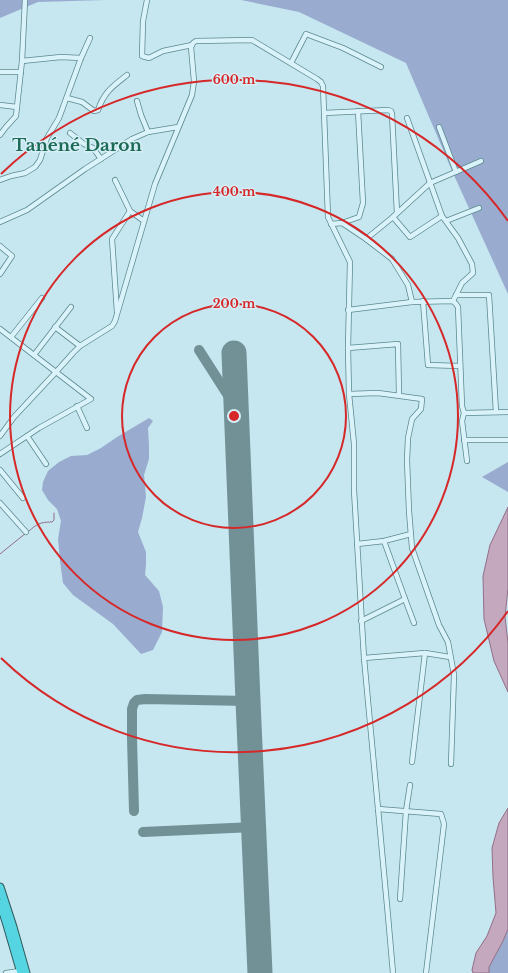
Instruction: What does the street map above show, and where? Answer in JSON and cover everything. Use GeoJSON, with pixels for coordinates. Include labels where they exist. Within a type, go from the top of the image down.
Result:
{"type":"FeatureCollection","features":[{"type":"Feature","properties":{"kind":"highway"},"geometry":{"type":"LineString","coordinates":[[0,887],[13,927],[22,972]]}},
{"type":"Feature","properties":{"kind":"highway"},"geometry":{"type":"LineString","coordinates":[[0,903],[22,972]]}},
{"type":"Feature","properties":{"kind":"street"},"geometry":{"type":"LineString","coordinates":[[0,135],[16,116],[22,61],[25,0]]}},
{"type":"Feature","properties":{"kind":"street"},"geometry":{"type":"LineString","coordinates":[[147,0],[142,56],[148,58],[163,51],[192,45],[196,41],[252,40],[317,79],[323,86],[328,217],[350,262],[348,310],[349,394],[354,444],[354,490],[361,620],[393,973]]}},
{"type":"Feature","properties":{"kind":"street"},"geometry":{"type":"LineString","coordinates":[[291,63],[306,34],[343,48],[381,67]]}},
{"type":"Feature","properties":{"kind":"street"},"geometry":{"type":"LineString","coordinates":[[0,180],[25,173],[35,167],[40,160],[47,138],[60,118],[81,58],[90,38]]}},
{"type":"Feature","properties":{"kind":"street"},"geometry":{"type":"LineString","coordinates":[[0,436],[14,417],[73,352],[112,326],[118,316],[155,184],[192,95],[194,81],[192,45]]}},
{"type":"Feature","properties":{"kind":"street"},"geometry":{"type":"LineString","coordinates":[[22,61],[62,57],[81,58]]}},
{"type":"Feature","properties":{"kind":"street"},"geometry":{"type":"LineString","coordinates":[[0,72],[21,72]]}},
{"type":"Feature","properties":{"kind":"street"},"geometry":{"type":"LineString","coordinates":[[66,98],[82,102],[94,111],[98,110],[101,101],[109,90],[127,75]]}},
{"type":"Feature","properties":{"kind":"street"},"geometry":{"type":"LineString","coordinates":[[137,101],[148,132]]}},
{"type":"Feature","properties":{"kind":"street"},"geometry":{"type":"LineString","coordinates":[[0,105],[17,107]]}},
{"type":"Feature","properties":{"kind":"street"},"geometry":{"type":"LineString","coordinates":[[331,224],[342,223],[359,217],[363,204],[358,111]]}},
{"type":"Feature","properties":{"kind":"street"},"geometry":{"type":"LineString","coordinates":[[324,113],[391,111],[397,214]]}},
{"type":"Feature","properties":{"kind":"street"},"geometry":{"type":"LineString","coordinates":[[407,118],[442,216],[458,238],[472,264],[473,273],[462,283],[453,301]]}},
{"type":"Feature","properties":{"kind":"street"},"geometry":{"type":"LineString","coordinates":[[0,222],[27,210],[85,169],[132,140],[148,132],[178,127]]}},
{"type":"Feature","properties":{"kind":"street"},"geometry":{"type":"LineString","coordinates":[[439,128],[456,172]]}},
{"type":"Feature","properties":{"kind":"street"},"geometry":{"type":"LineString","coordinates":[[70,134],[93,148],[101,159]]}},
{"type":"Feature","properties":{"kind":"street"},"geometry":{"type":"LineString","coordinates":[[366,239],[397,214],[430,183],[481,161]]}},
{"type":"Feature","properties":{"kind":"street"},"geometry":{"type":"LineString","coordinates":[[115,180],[130,211],[144,221]]}},
{"type":"Feature","properties":{"kind":"street"},"geometry":{"type":"LineString","coordinates":[[446,221],[479,208]]}},
{"type":"Feature","properties":{"kind":"street"},"geometry":{"type":"LineString","coordinates":[[118,316],[112,239],[130,211]]}},
{"type":"Feature","properties":{"kind":"street"},"geometry":{"type":"LineString","coordinates":[[393,217],[410,237],[442,216]]}},
{"type":"Feature","properties":{"kind":"street"},"geometry":{"type":"LineString","coordinates":[[342,223],[392,259],[408,285],[412,302]]}},
{"type":"Feature","properties":{"kind":"street"},"geometry":{"type":"LineString","coordinates":[[0,246],[12,256],[0,274]]}},
{"type":"Feature","properties":{"kind":"street"},"geometry":{"type":"LineString","coordinates":[[456,295],[489,295],[496,412]]}},
{"type":"Feature","properties":{"kind":"street"},"geometry":{"type":"LineString","coordinates":[[11,338],[42,298]]}},
{"type":"Feature","properties":{"kind":"street"},"geometry":{"type":"LineString","coordinates":[[348,310],[412,302],[453,301]]}},
{"type":"Feature","properties":{"kind":"street"},"geometry":{"type":"LineString","coordinates":[[453,301],[458,307],[462,406],[464,413],[462,421],[467,461]]}},
{"type":"Feature","properties":{"kind":"street"},"geometry":{"type":"LineString","coordinates":[[423,302],[428,365],[460,366]]}},
{"type":"Feature","properties":{"kind":"street"},"geometry":{"type":"LineString","coordinates":[[34,355],[71,307]]}},
{"type":"Feature","properties":{"kind":"street"},"geometry":{"type":"LineString","coordinates":[[55,327],[80,346]]}},
{"type":"Feature","properties":{"kind":"street"},"geometry":{"type":"LineString","coordinates":[[0,329],[91,398],[39,428],[0,454]]}},
{"type":"Feature","properties":{"kind":"street"},"geometry":{"type":"LineString","coordinates":[[348,348],[398,344],[399,395]]}},
{"type":"Feature","properties":{"kind":"street"},"geometry":{"type":"LineString","coordinates":[[349,394],[378,393],[422,398],[421,409],[412,419],[408,438],[407,468],[409,511],[412,548],[439,625],[448,642],[454,675],[451,764]]}},
{"type":"Feature","properties":{"kind":"street"},"geometry":{"type":"LineString","coordinates":[[77,406],[87,428]]}},
{"type":"Feature","properties":{"kind":"street"},"geometry":{"type":"LineString","coordinates":[[464,413],[508,412]]}},
{"type":"Feature","properties":{"kind":"street"},"geometry":{"type":"LineString","coordinates":[[27,436],[46,464]]}},
{"type":"Feature","properties":{"kind":"street"},"geometry":{"type":"LineString","coordinates":[[464,440],[508,440]]}},
{"type":"Feature","properties":{"kind":"street"},"geometry":{"type":"LineString","coordinates":[[0,470],[22,498]]}},
{"type":"Feature","properties":{"kind":"street"},"geometry":{"type":"LineString","coordinates":[[0,503],[26,532]]}},
{"type":"Feature","properties":{"kind":"street"},"geometry":{"type":"LineString","coordinates":[[357,544],[384,541],[411,534]]}},
{"type":"Feature","properties":{"kind":"street"},"geometry":{"type":"LineString","coordinates":[[384,541],[414,623]]}},
{"type":"Feature","properties":{"kind":"street"},"geometry":{"type":"LineString","coordinates":[[361,620],[405,599]]}},
{"type":"Feature","properties":{"kind":"street"},"geometry":{"type":"LineString","coordinates":[[364,658],[425,653],[450,657]]}},
{"type":"Feature","properties":{"kind":"street"},"geometry":{"type":"LineString","coordinates":[[412,762],[425,653]]}},
{"type":"Feature","properties":{"kind":"street"},"geometry":{"type":"LineString","coordinates":[[400,900],[406,811],[410,785]]}},
{"type":"Feature","properties":{"kind":"street"},"geometry":{"type":"LineString","coordinates":[[378,809],[441,814],[444,824],[426,973]]}},
{"type":"Feature","properties":{"kind":"street"},"geometry":{"type":"LineString","coordinates":[[6,973],[22,972]]}},
{"type":"Feature","properties":{"kind":"shaded area"},"geometry":{"type":"Polygon","coordinates":[[[0,0],[105,0],[38,2],[0,18],[0,0]]]}},
{"type":"Feature","properties":{"kind":"shaded area"},"geometry":{"type":"Polygon","coordinates":[[[241,0],[508,0],[508,294],[453,173],[406,63],[299,12],[241,0]]]}},
{"type":"Feature","properties":{"kind":"shaded area"},"geometry":{"type":"Polygon","coordinates":[[[149,418],[153,421],[148,428],[149,459],[144,475],[146,497],[138,532],[146,552],[145,575],[159,591],[163,607],[162,632],[153,650],[141,654],[113,624],[73,595],[63,583],[58,539],[61,521],[57,509],[48,500],[42,490],[43,482],[48,471],[59,462],[71,456],[87,455],[149,418]]]}},
{"type":"Feature","properties":{"kind":"shaded area"},"geometry":{"type":"Polygon","coordinates":[[[508,462],[508,492],[482,477],[508,462]]]}},
{"type":"Feature","properties":{"kind":"shaded area"},"geometry":{"type":"Polygon","coordinates":[[[508,507],[508,588],[505,617],[508,643],[508,692],[494,661],[484,619],[483,576],[490,545],[508,507]]]}},
{"type":"Feature","properties":{"kind":"shaded area"},"geometry":{"type":"Polygon","coordinates":[[[508,808],[508,929],[489,967],[489,973],[473,973],[472,970],[476,953],[487,936],[496,913],[492,848],[499,823],[508,808]]]}},
{"type":"Feature","properties":{"kind":"shaded area"},"geometry":{"type":"Polygon","coordinates":[[[508,929],[508,973],[489,973],[489,967],[508,929]]]}},
{"type":"Feature","properties":{"kind":"waterway"},"geometry":{"type":"LineString","coordinates":[[29,531],[44,522],[52,522],[54,520],[54,513]]}},
{"type":"Feature","properties":{"kind":"waterway"},"geometry":{"type":"LineString","coordinates":[[0,554],[26,533]]}},
{"type":"Feature","properties":{"kind":"taxiway"},"geometry":{"type":"LineString","coordinates":[[199,350],[234,405],[237,415]]}},
{"type":"Feature","properties":{"kind":"taxiway"},"geometry":{"type":"LineString","coordinates":[[134,811],[132,709],[137,700],[248,701]]}},
{"type":"Feature","properties":{"kind":"taxiway"},"geometry":{"type":"LineString","coordinates":[[143,832],[254,827]]}},
{"type":"Feature","properties":{"kind":"runway"},"geometry":{"type":"LineString","coordinates":[[234,353],[260,973]]}},
{"type":"Feature","properties":{"kind":"district","name":"Tanéné Daron"},"geometry":{"type":"Point","coordinates":[77,145]}}]}
